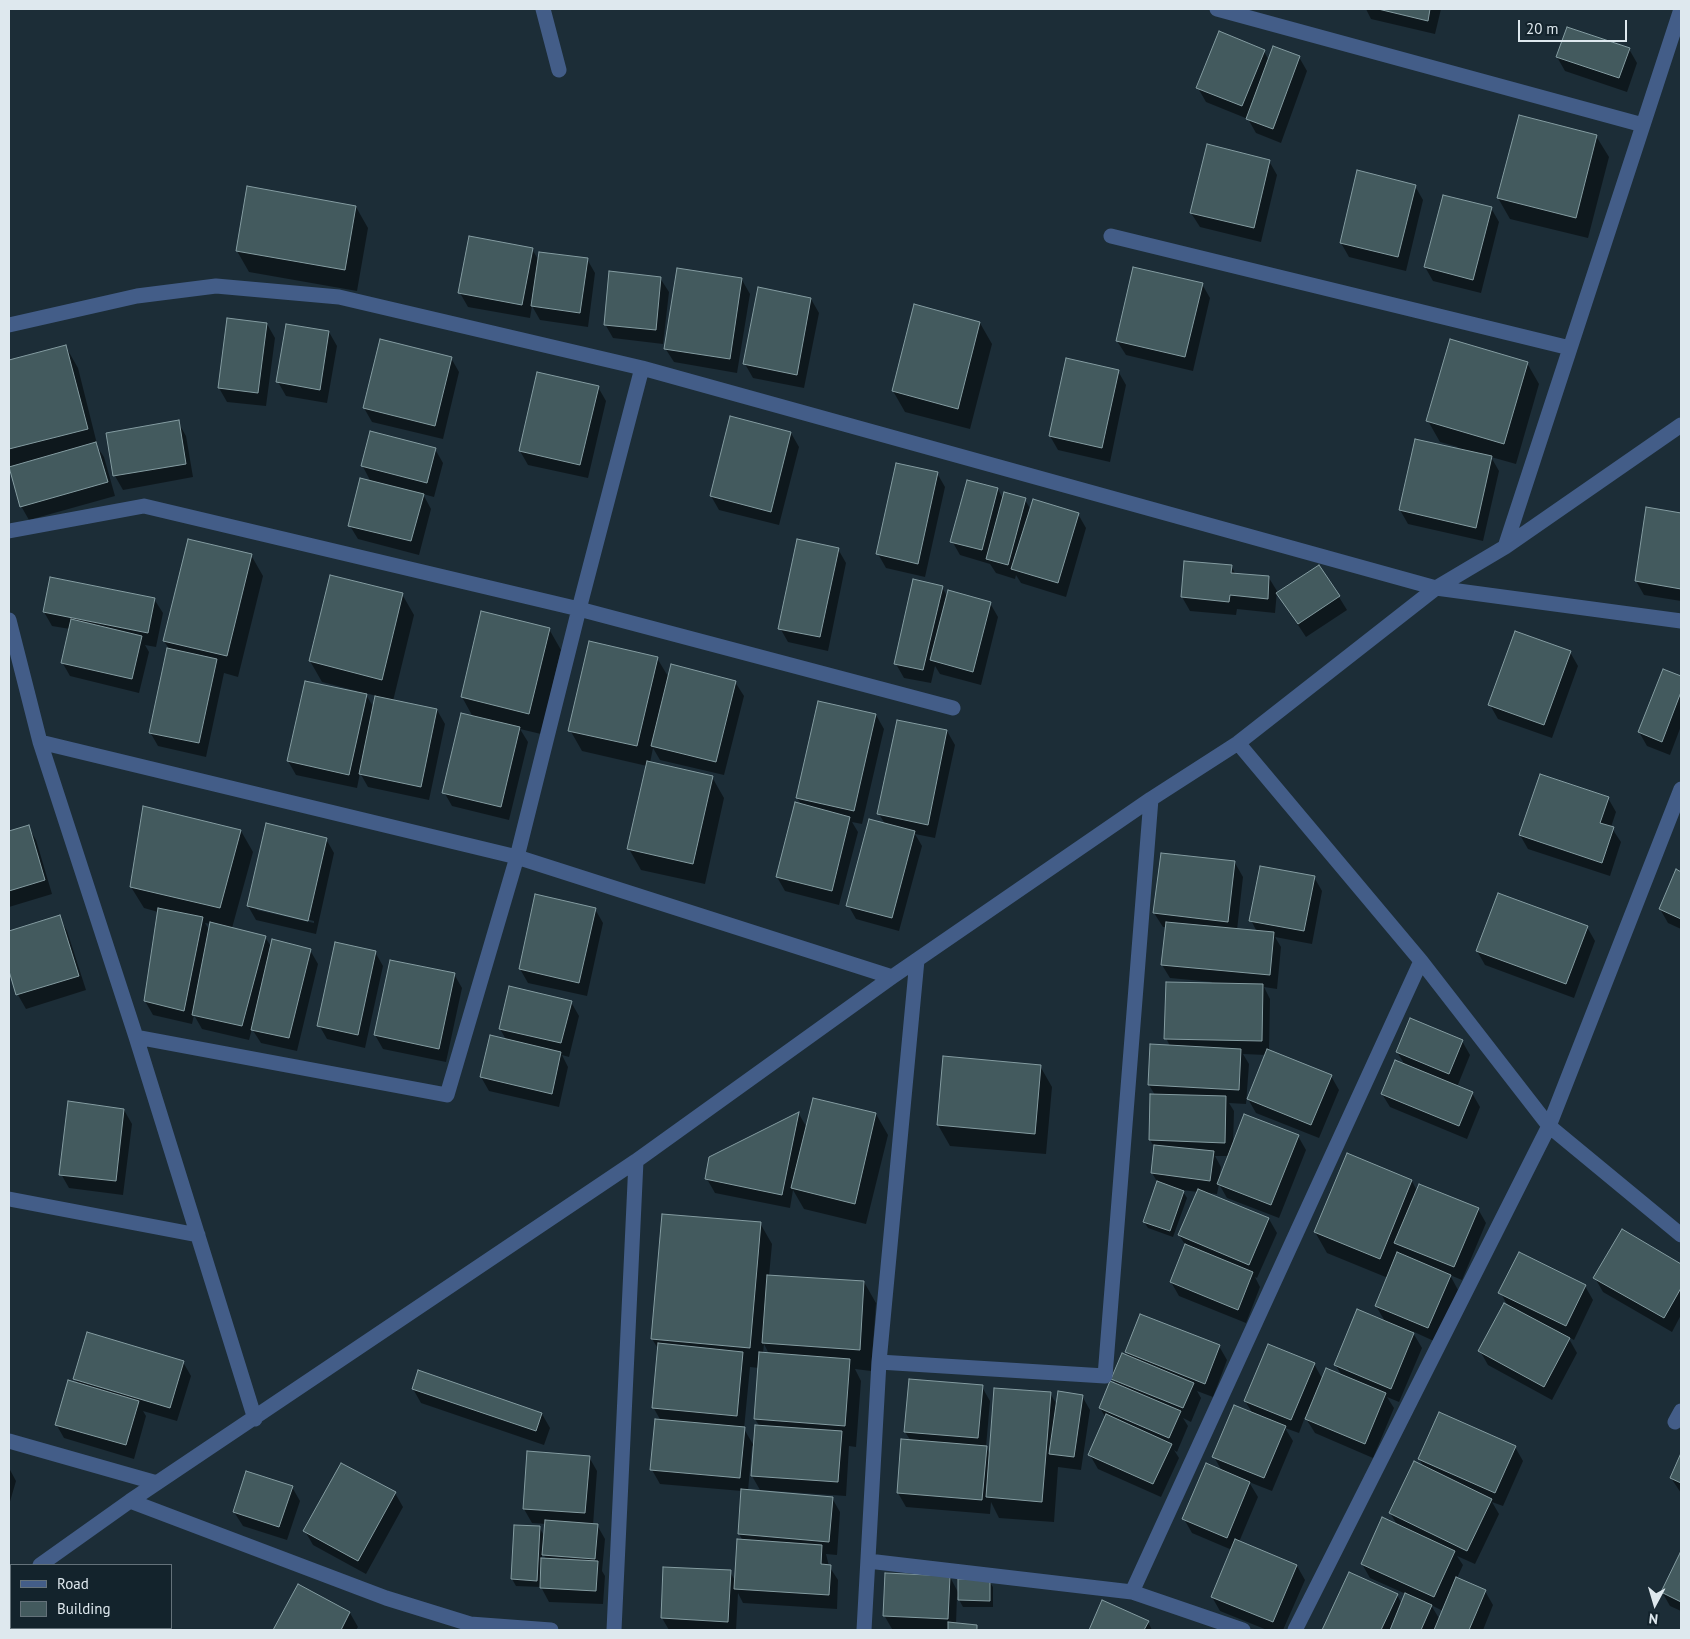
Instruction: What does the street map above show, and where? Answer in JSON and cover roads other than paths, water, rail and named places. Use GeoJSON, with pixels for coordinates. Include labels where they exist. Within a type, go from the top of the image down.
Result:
{"type":"FeatureCollection","features":[{"type":"Feature","properties":{"kind":"street"},"geometry":{"type":"LineString","coordinates":[[543,9],[559,70]]}},
{"type":"Feature","properties":{"kind":"street"},"geometry":{"type":"LineString","coordinates":[[1217,9],[1643,125]]}},
{"type":"Feature","properties":{"kind":"street"},"geometry":{"type":"LineString","coordinates":[[1505,547],[1681,9]]}},
{"type":"Feature","properties":{"kind":"street"},"geometry":{"type":"LineString","coordinates":[[1111,236],[1570,348]]}},
{"type":"Feature","properties":{"kind":"street"},"geometry":{"type":"LineString","coordinates":[[9,325],[136,296],[216,286],[339,297],[642,368],[1436,588],[1681,621]]}},
{"type":"Feature","properties":{"kind":"street"},"geometry":{"type":"LineString","coordinates":[[136,1037],[447,1094],[516,857],[642,368]]}},
{"type":"Feature","properties":{"kind":"street"},"geometry":{"type":"LineString","coordinates":[[41,1564],[130,1501],[636,1161],[892,977],[1151,799],[1238,742],[1436,588],[1505,547],[1681,425]]}},
{"type":"Feature","properties":{"kind":"street"},"geometry":{"type":"LineString","coordinates":[[9,530],[144,506],[579,609],[953,708]]}},
{"type":"Feature","properties":{"kind":"street"},"geometry":{"type":"LineString","coordinates":[[9,620],[15,673],[40,742],[136,1037],[254,1419]]}},
{"type":"Feature","properties":{"kind":"street"},"geometry":{"type":"LineString","coordinates":[[40,742],[516,857],[892,977]]}},
{"type":"Feature","properties":{"kind":"street"},"geometry":{"type":"LineString","coordinates":[[1238,742],[1422,960],[1549,1126],[1681,1235]]}},
{"type":"Feature","properties":{"kind":"street"},"geometry":{"type":"LineString","coordinates":[[1295,1630],[1549,1126],[1681,789]]}},
{"type":"Feature","properties":{"kind":"street"},"geometry":{"type":"LineString","coordinates":[[879,1362],[1105,1376],[1151,799]]}},
{"type":"Feature","properties":{"kind":"street"},"geometry":{"type":"LineString","coordinates":[[864,1630],[879,1362],[917,960]]}},
{"type":"Feature","properties":{"kind":"street"},"geometry":{"type":"LineString","coordinates":[[1132,1592],[1422,960]]}},
{"type":"Feature","properties":{"kind":"street"},"geometry":{"type":"LineString","coordinates":[[614,1630],[636,1161]]}},
{"type":"Feature","properties":{"kind":"street"},"geometry":{"type":"LineString","coordinates":[[9,1200],[198,1235]]}},
{"type":"Feature","properties":{"kind":"street"},"geometry":{"type":"LineString","coordinates":[[9,1441],[157,1483]]}},
{"type":"Feature","properties":{"kind":"street"},"geometry":{"type":"LineString","coordinates":[[130,1501],[386,1598],[423,1610],[470,1624],[551,1630]]}},
{"type":"Feature","properties":{"kind":"street"},"geometry":{"type":"LineString","coordinates":[[868,1560],[1132,1592],[1243,1630]]}}]}
